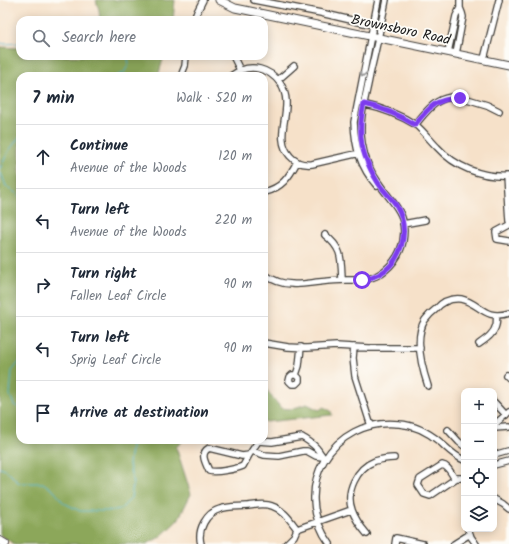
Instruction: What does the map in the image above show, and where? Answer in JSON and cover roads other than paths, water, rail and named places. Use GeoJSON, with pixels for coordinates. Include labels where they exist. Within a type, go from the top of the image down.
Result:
{"type":"FeatureCollection","features":[{"type":"Feature","properties":{"kind":"highway"},"geometry":{"type":"LineString","coordinates":[[0,541],[5,544]]}},
{"type":"Feature","properties":{"kind":"main road","name":"Brownsboro Road"},"geometry":{"type":"LineString","coordinates":[[219,0],[235,8],[509,64]]}},
{"type":"Feature","properties":{"kind":"street"},"geometry":{"type":"LineString","coordinates":[[195,16],[203,0]]}},
{"type":"Feature","properties":{"kind":"street"},"geometry":{"type":"LineString","coordinates":[[254,0],[381,27]]}},
{"type":"Feature","properties":{"kind":"street"},"geometry":{"type":"LineString","coordinates":[[361,153],[361,123],[364,104],[386,0]]}},
{"type":"Feature","properties":{"kind":"street"},"geometry":{"type":"LineString","coordinates":[[456,54],[463,17],[460,8],[460,0]]}},
{"type":"Feature","properties":{"kind":"street"},"geometry":{"type":"LineString","coordinates":[[484,59],[499,0]]}},
{"type":"Feature","properties":{"kind":"street"},"geometry":{"type":"LineString","coordinates":[[268,276],[284,283],[293,284],[367,279],[381,273],[389,267],[395,260],[401,248],[403,235],[402,219],[396,204],[373,174],[361,153],[355,140],[354,127],[357,103],[377,3],[385,7]]}},
{"type":"Feature","properties":{"kind":"street"},"geometry":{"type":"LineString","coordinates":[[448,52],[456,16],[460,8]]}},
{"type":"Feature","properties":{"kind":"street"},"geometry":{"type":"LineString","coordinates":[[183,72],[186,60]]}},
{"type":"Feature","properties":{"kind":"street"},"geometry":{"type":"LineString","coordinates":[[235,60],[240,70]]}},
{"type":"Feature","properties":{"kind":"street"},"geometry":{"type":"LineString","coordinates":[[278,80],[294,66]]}},
{"type":"Feature","properties":{"kind":"street"},"geometry":{"type":"LineString","coordinates":[[237,72],[250,68],[258,68],[266,72]]}},
{"type":"Feature","properties":{"kind":"street"},"geometry":{"type":"LineString","coordinates":[[268,73],[278,80],[283,88],[286,99],[282,137],[283,146],[291,158],[297,162],[312,164],[361,153]]}},
{"type":"Feature","properties":{"kind":"street"},"geometry":{"type":"LineString","coordinates":[[415,125],[431,106],[439,101],[447,99],[464,98],[487,105],[500,111]]}},
{"type":"Feature","properties":{"kind":"street"},"geometry":{"type":"LineString","coordinates":[[357,103],[392,112],[415,125],[442,152],[459,165],[477,173],[491,176],[508,176],[509,221]]}},
{"type":"Feature","properties":{"kind":"street"},"geometry":{"type":"LineString","coordinates":[[268,191],[274,189],[289,176],[297,162]]}},
{"type":"Feature","properties":{"kind":"street"},"geometry":{"type":"LineString","coordinates":[[403,224],[425,220]]}},
{"type":"Feature","properties":{"kind":"street"},"geometry":{"type":"LineString","coordinates":[[509,225],[496,232],[497,239],[509,241]]}},
{"type":"Feature","properties":{"kind":"street"},"geometry":{"type":"LineString","coordinates":[[324,235],[332,240],[340,254],[342,280]]}},
{"type":"Feature","properties":{"kind":"street"},"geometry":{"type":"LineString","coordinates":[[428,386],[421,361],[420,334],[425,321],[439,306],[446,301],[455,299],[467,301],[486,312],[497,315],[509,313]]}},
{"type":"Feature","properties":{"kind":"street"},"geometry":{"type":"LineString","coordinates":[[479,344],[493,332],[496,326],[497,315]]}},
{"type":"Feature","properties":{"kind":"street"},"geometry":{"type":"LineString","coordinates":[[268,344],[288,347],[336,346],[369,348],[420,348]]}},
{"type":"Feature","properties":{"kind":"street"},"geometry":{"type":"LineString","coordinates":[[296,375],[299,366],[301,347]]}},
{"type":"Feature","properties":{"kind":"street"},"geometry":{"type":"LineString","coordinates":[[354,347],[353,358],[356,376],[371,426]]}},
{"type":"Feature","properties":{"kind":"street"},"geometry":{"type":"LineString","coordinates":[[497,404],[508,413],[497,424]]}},
{"type":"Feature","properties":{"kind":"street"},"geometry":{"type":"LineString","coordinates":[[330,544],[317,522],[313,502],[314,488],[317,475],[324,458],[345,437],[365,427],[384,423],[406,425],[431,435],[451,453],[461,458]]}},
{"type":"Feature","properties":{"kind":"street"},"geometry":{"type":"LineString","coordinates":[[497,427],[509,427]]}},
{"type":"Feature","properties":{"kind":"street"},"geometry":{"type":"LineString","coordinates":[[448,430],[461,444]]}},
{"type":"Feature","properties":{"kind":"street"},"geometry":{"type":"LineString","coordinates":[[268,441],[302,437],[311,443],[324,458]]}},
{"type":"Feature","properties":{"kind":"street"},"geometry":{"type":"LineString","coordinates":[[307,451],[308,446],[311,443]]}},
{"type":"Feature","properties":{"kind":"street"},"geometry":{"type":"LineString","coordinates":[[256,444],[250,453],[243,466],[235,469],[213,472],[209,471],[204,453],[210,448],[242,456],[250,453],[279,456],[307,451],[324,458]]}},
{"type":"Feature","properties":{"kind":"street"},"geometry":{"type":"LineString","coordinates":[[497,455],[508,451]]}},
{"type":"Feature","properties":{"kind":"street"},"geometry":{"type":"LineString","coordinates":[[368,534],[359,523],[352,510],[350,502],[351,490],[356,478],[369,464],[387,458],[394,458]]}},
{"type":"Feature","properties":{"kind":"street"},"geometry":{"type":"LineString","coordinates":[[497,464],[509,461]]}},
{"type":"Feature","properties":{"kind":"street"},"geometry":{"type":"LineString","coordinates":[[455,479],[448,468],[442,465],[420,479],[418,485],[424,494],[430,496],[455,479],[456,478],[461,478]]}},
{"type":"Feature","properties":{"kind":"street"},"geometry":{"type":"LineString","coordinates":[[497,501],[509,509]]}},
{"type":"Feature","properties":{"kind":"street"},"geometry":{"type":"LineString","coordinates":[[201,544],[200,536],[204,524],[212,513],[222,508],[265,504],[282,511],[297,529]]}},
{"type":"Feature","properties":{"kind":"street"},"geometry":{"type":"LineString","coordinates":[[286,544],[294,536],[297,529],[352,510]]}},
{"type":"Feature","properties":{"kind":"street"},"geometry":{"type":"LineString","coordinates":[[454,544],[468,532]]}},
{"type":"Feature","properties":{"kind":"street"},"geometry":{"type":"LineString","coordinates":[[470,532],[476,544]]}},
{"type":"Feature","properties":{"kind":"street"},"geometry":{"type":"LineString","coordinates":[[395,544],[396,538],[423,544]]}},
{"type":"Feature","properties":{"kind":"waterway"},"geometry":{"type":"LineString","coordinates":[[0,43],[16,43]]}},
{"type":"Feature","properties":{"kind":"waterway"},"geometry":{"type":"LineString","coordinates":[[124,72],[129,63],[128,60]]}},
{"type":"Feature","properties":{"kind":"waterway"},"geometry":{"type":"LineString","coordinates":[[0,169],[8,152],[16,141]]}},
{"type":"Feature","properties":{"kind":"waterway"},"geometry":{"type":"LineString","coordinates":[[0,170],[6,186],[16,193]]}},
{"type":"Feature","properties":{"kind":"waterway"},"geometry":{"type":"LineString","coordinates":[[16,366],[12,371],[10,395],[14,405],[16,406]]}},
{"type":"Feature","properties":{"kind":"waterway"},"geometry":{"type":"LineString","coordinates":[[0,468],[6,470],[19,483],[43,483],[54,491],[64,503],[80,511],[108,511],[121,509],[131,498],[133,484],[129,464],[130,444]]}}]}
